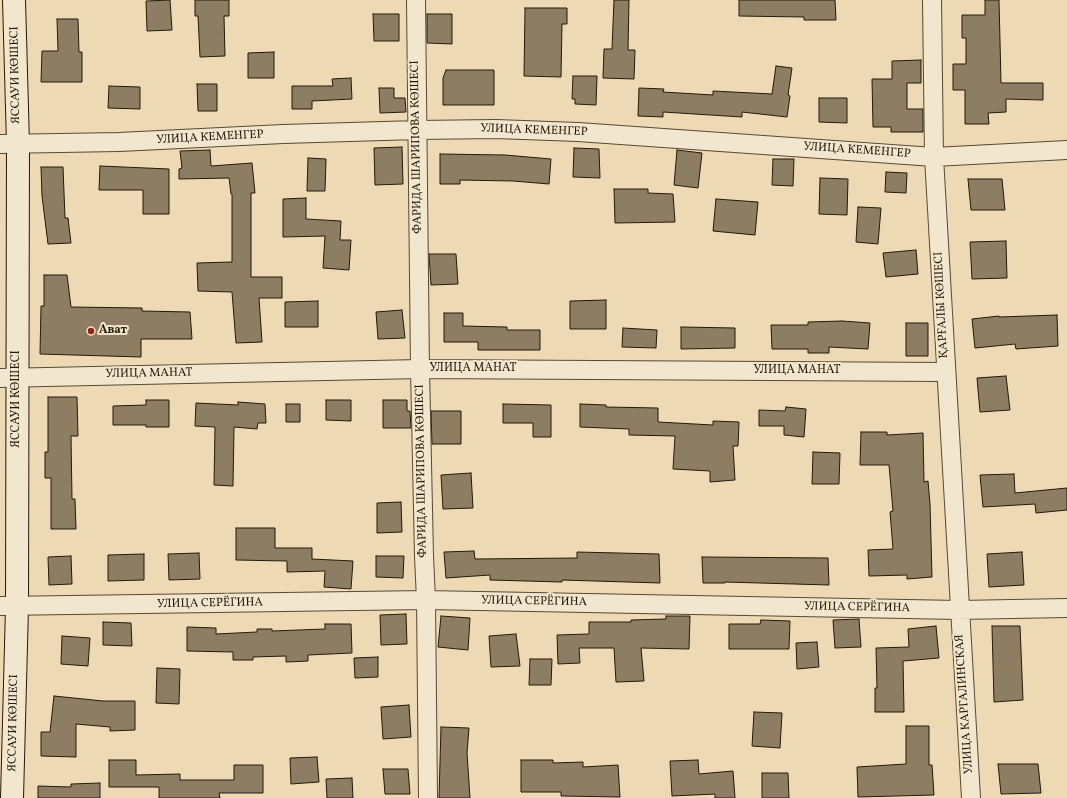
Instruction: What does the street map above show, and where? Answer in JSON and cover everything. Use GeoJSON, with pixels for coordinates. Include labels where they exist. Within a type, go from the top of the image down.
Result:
{"type":"FeatureCollection","features":[{"type":"Feature","properties":{"kind":"main road","name":"ЯССАУИ КӨШЕСІ"},"geometry":{"type":"LineString","coordinates":[[12,798],[8,606],[9,144],[14,0]]}},
{"type":"Feature","properties":{"kind":"street","name":"ФАРИДА ШАРИПОВА КӨШЕСІ"},"geometry":{"type":"LineString","coordinates":[[416,0],[420,369],[426,600],[428,798]]}},
{"type":"Feature","properties":{"kind":"street","name":"ҚАРҒАЛЫ КӨШЕСІ"},"geometry":{"type":"LineString","coordinates":[[932,0],[934,157],[959,610]]}},
{"type":"Feature","properties":{"kind":"street","name":"УЛИЦА КЕМЕНГЕР"},"geometry":{"type":"LineString","coordinates":[[9,144],[119,142],[283,134],[496,129],[578,132],[934,157],[1067,150]]}},
{"type":"Feature","properties":{"kind":"street","name":"УЛИЦА МАНАТ"},"geometry":{"type":"LineString","coordinates":[[9,377],[420,369],[946,372]]}},
{"type":"Feature","properties":{"kind":"street","name":"УЛИЦА СЕРЁГИНА"},"geometry":{"type":"LineString","coordinates":[[8,606],[426,600],[959,610],[1067,608]]}},
{"type":"Feature","properties":{"kind":"street","name":"УЛИЦА КАРГАЛИНСКАЯ"},"geometry":{"type":"LineString","coordinates":[[959,610],[971,798]]}},
{"type":"Feature","properties":{"kind":"building"},"geometry":{"type":"Polygon","coordinates":[[[170,0],[172,30],[147,31],[146,1],[170,0]]]}},
{"type":"Feature","properties":{"kind":"building"},"geometry":{"type":"Polygon","coordinates":[[[195,0],[229,0],[229,16],[224,16],[225,56],[200,57],[198,16],[195,16],[195,0]]]}},
{"type":"Feature","properties":{"kind":"building"},"geometry":{"type":"Polygon","coordinates":[[[614,0],[629,0],[628,50],[635,50],[634,79],[603,78],[604,49],[612,49],[614,0]]]}},
{"type":"Feature","properties":{"kind":"building"},"geometry":{"type":"Polygon","coordinates":[[[739,0],[835,0],[836,20],[804,20],[804,17],[739,16],[739,0]]]}},
{"type":"Feature","properties":{"kind":"building"},"geometry":{"type":"Polygon","coordinates":[[[985,0],[999,0],[1001,83],[1043,83],[1043,100],[1006,99],[1006,112],[988,113],[989,124],[965,124],[965,90],[953,90],[953,64],[966,64],[966,38],[962,38],[962,15],[985,15],[985,0]]]}},
{"type":"Feature","properties":{"kind":"building"},"geometry":{"type":"Polygon","coordinates":[[[525,8],[567,8],[567,24],[562,24],[561,77],[524,76],[525,8]]]}},
{"type":"Feature","properties":{"kind":"building"},"geometry":{"type":"Polygon","coordinates":[[[373,14],[399,14],[399,41],[374,41],[373,14]]]}},
{"type":"Feature","properties":{"kind":"building"},"geometry":{"type":"Polygon","coordinates":[[[427,14],[452,14],[452,44],[427,43],[427,14]]]}},
{"type":"Feature","properties":{"kind":"building"},"geometry":{"type":"Polygon","coordinates":[[[57,19],[78,19],[79,52],[82,52],[82,82],[41,82],[42,51],[58,51],[57,19]]]}},
{"type":"Feature","properties":{"kind":"building"},"geometry":{"type":"Polygon","coordinates":[[[274,52],[274,78],[248,78],[248,53],[274,52]]]}},
{"type":"Feature","properties":{"kind":"building"},"geometry":{"type":"Polygon","coordinates":[[[921,60],[921,83],[907,83],[907,109],[923,109],[923,132],[891,132],[891,127],[873,127],[872,79],[892,79],[892,61],[921,60]]]}},
{"type":"Feature","properties":{"kind":"building"},"geometry":{"type":"Polygon","coordinates":[[[776,66],[792,68],[788,95],[790,96],[787,117],[742,112],[742,117],[663,112],[663,117],[638,116],[639,88],[664,89],[663,92],[713,95],[713,91],[772,94],[776,66]]]}},
{"type":"Feature","properties":{"kind":"building"},"geometry":{"type":"Polygon","coordinates":[[[446,70],[494,70],[494,105],[443,105],[443,78],[446,70]]]}},
{"type":"Feature","properties":{"kind":"building"},"geometry":{"type":"Polygon","coordinates":[[[573,76],[597,76],[596,105],[575,104],[575,99],[572,99],[573,76]]]}},
{"type":"Feature","properties":{"kind":"building"},"geometry":{"type":"Polygon","coordinates":[[[351,78],[352,99],[312,101],[312,109],[292,109],[292,86],[333,86],[332,79],[351,78]]]}},
{"type":"Feature","properties":{"kind":"building"},"geometry":{"type":"Polygon","coordinates":[[[197,84],[217,84],[217,111],[198,111],[197,84]]]}},
{"type":"Feature","properties":{"kind":"building"},"geometry":{"type":"Polygon","coordinates":[[[109,86],[140,87],[140,109],[108,108],[109,86]]]}},
{"type":"Feature","properties":{"kind":"building"},"geometry":{"type":"Polygon","coordinates":[[[379,88],[394,88],[394,98],[405,98],[406,112],[380,113],[379,88]]]}},
{"type":"Feature","properties":{"kind":"building"},"geometry":{"type":"Polygon","coordinates":[[[819,98],[847,98],[847,123],[819,122],[819,98]]]}},
{"type":"Feature","properties":{"kind":"building"},"geometry":{"type":"Polygon","coordinates":[[[402,147],[403,184],[375,185],[374,148],[402,147]]]}},
{"type":"Feature","properties":{"kind":"building"},"geometry":{"type":"Polygon","coordinates":[[[574,148],[599,149],[600,178],[573,177],[574,148]]]}},
{"type":"Feature","properties":{"kind":"building"},"geometry":{"type":"Polygon","coordinates":[[[210,150],[211,166],[252,163],[255,193],[251,193],[251,277],[282,277],[282,298],[259,298],[262,342],[236,343],[232,292],[198,291],[197,263],[232,262],[232,194],[229,178],[179,179],[179,169],[182,168],[180,151],[210,150]]]}},
{"type":"Feature","properties":{"kind":"building"},"geometry":{"type":"Polygon","coordinates":[[[677,150],[702,153],[698,188],[674,185],[677,150]]]}},
{"type":"Feature","properties":{"kind":"building"},"geometry":{"type":"Polygon","coordinates":[[[440,154],[505,155],[551,159],[549,184],[513,181],[460,180],[460,184],[440,184],[440,154]]]}},
{"type":"Feature","properties":{"kind":"building"},"geometry":{"type":"Polygon","coordinates":[[[308,158],[326,159],[325,191],[307,191],[308,158]]]}},
{"type":"Feature","properties":{"kind":"building"},"geometry":{"type":"Polygon","coordinates":[[[773,159],[794,159],[793,186],[772,185],[773,159]]]}},
{"type":"Feature","properties":{"kind":"building"},"geometry":{"type":"Polygon","coordinates":[[[100,166],[169,169],[169,214],[143,214],[143,190],[99,190],[100,166]]]}},
{"type":"Feature","properties":{"kind":"building"},"geometry":{"type":"Polygon","coordinates":[[[41,167],[63,167],[65,218],[68,218],[71,243],[48,244],[42,196],[41,167]]]}},
{"type":"Feature","properties":{"kind":"building"},"geometry":{"type":"Polygon","coordinates":[[[886,172],[907,173],[906,193],[885,192],[886,172]]]}},
{"type":"Feature","properties":{"kind":"building"},"geometry":{"type":"Polygon","coordinates":[[[820,178],[848,179],[847,215],[819,214],[820,178]]]}},
{"type":"Feature","properties":{"kind":"building"},"geometry":{"type":"Polygon","coordinates":[[[968,179],[1002,179],[1005,210],[971,210],[968,179]]]}},
{"type":"Feature","properties":{"kind":"building"},"geometry":{"type":"Polygon","coordinates":[[[614,189],[648,189],[648,193],[673,194],[675,222],[615,223],[614,189]]]}},
{"type":"Feature","properties":{"kind":"building"},"geometry":{"type":"Polygon","coordinates":[[[306,198],[306,219],[341,221],[340,240],[351,240],[349,270],[323,268],[325,236],[283,237],[283,199],[306,198]]]}},
{"type":"Feature","properties":{"kind":"building"},"geometry":{"type":"Polygon","coordinates":[[[716,199],[758,202],[755,235],[713,231],[716,199]]]}},
{"type":"Feature","properties":{"kind":"building"},"geometry":{"type":"Polygon","coordinates":[[[858,207],[881,208],[878,244],[856,242],[858,207]]]}},
{"type":"Feature","properties":{"kind":"building"},"geometry":{"type":"Polygon","coordinates":[[[1006,241],[1007,278],[972,279],[970,242],[1006,241]]]}},
{"type":"Feature","properties":{"kind":"building"},"geometry":{"type":"Polygon","coordinates":[[[916,250],[918,274],[886,277],[883,253],[916,250]]]}},
{"type":"Feature","properties":{"kind":"building"},"geometry":{"type":"Polygon","coordinates":[[[429,254],[456,254],[458,284],[431,285],[429,254]]]}},
{"type":"Feature","properties":{"kind":"building","name":"Ават"},"geometry":{"type":"Polygon","coordinates":[[[44,275],[67,275],[71,307],[142,308],[142,311],[190,312],[192,339],[141,339],[141,357],[40,354],[41,306],[44,306],[44,275]]]}},
{"type":"Feature","properties":{"kind":"building"},"geometry":{"type":"Polygon","coordinates":[[[606,300],[606,329],[570,329],[570,301],[606,300]]]}},
{"type":"Feature","properties":{"kind":"building"},"geometry":{"type":"Polygon","coordinates":[[[318,301],[318,327],[285,327],[285,302],[318,301]]]}},
{"type":"Feature","properties":{"kind":"building"},"geometry":{"type":"Polygon","coordinates":[[[402,310],[405,338],[378,339],[376,312],[402,310]]]}},
{"type":"Feature","properties":{"kind":"building"},"geometry":{"type":"Polygon","coordinates":[[[444,313],[463,313],[463,326],[507,327],[507,330],[540,330],[540,350],[478,350],[478,342],[444,342],[444,313]]]}},
{"type":"Feature","properties":{"kind":"building"},"geometry":{"type":"Polygon","coordinates":[[[1057,315],[1058,346],[1016,349],[1015,344],[975,348],[972,319],[999,316],[1057,315]]]}},
{"type":"Feature","properties":{"kind":"building"},"geometry":{"type":"Polygon","coordinates":[[[842,321],[870,323],[868,349],[829,347],[829,353],[808,353],[808,349],[772,349],[771,325],[808,325],[808,322],[842,321]]]}},
{"type":"Feature","properties":{"kind":"building"},"geometry":{"type":"Polygon","coordinates":[[[906,323],[928,323],[928,356],[906,356],[906,323]]]}},
{"type":"Feature","properties":{"kind":"building"},"geometry":{"type":"Polygon","coordinates":[[[681,327],[735,328],[735,348],[681,349],[681,327]]]}},
{"type":"Feature","properties":{"kind":"building"},"geometry":{"type":"Polygon","coordinates":[[[623,328],[657,330],[656,348],[622,347],[623,328]]]}},
{"type":"Feature","properties":{"kind":"building"},"geometry":{"type":"Polygon","coordinates":[[[1006,376],[1010,410],[980,412],[977,378],[1006,376]]]}},
{"type":"Feature","properties":{"kind":"building"},"geometry":{"type":"Polygon","coordinates":[[[48,397],[77,397],[78,436],[71,436],[72,499],[75,499],[76,529],[51,529],[51,478],[45,478],[45,452],[48,452],[48,397]]]}},
{"type":"Feature","properties":{"kind":"building"},"geometry":{"type":"Polygon","coordinates":[[[146,400],[169,400],[169,427],[113,425],[113,406],[146,405],[146,400]]]}},
{"type":"Feature","properties":{"kind":"building"},"geometry":{"type":"Polygon","coordinates":[[[326,400],[351,400],[351,421],[326,420],[326,400]]]}},
{"type":"Feature","properties":{"kind":"building"},"geometry":{"type":"Polygon","coordinates":[[[383,400],[407,400],[407,411],[410,411],[411,428],[383,428],[383,400]]]}},
{"type":"Feature","properties":{"kind":"building"},"geometry":{"type":"Polygon","coordinates":[[[238,402],[265,404],[266,423],[258,423],[257,429],[234,427],[233,486],[214,485],[215,427],[195,426],[196,403],[238,405],[238,402]]]}},
{"type":"Feature","properties":{"kind":"building"},"geometry":{"type":"Polygon","coordinates":[[[286,404],[300,404],[300,422],[286,422],[286,404]]]}},
{"type":"Feature","properties":{"kind":"building"},"geometry":{"type":"Polygon","coordinates":[[[503,404],[551,405],[551,437],[533,437],[533,423],[503,423],[503,404]]]}},
{"type":"Feature","properties":{"kind":"building"},"geometry":{"type":"Polygon","coordinates":[[[580,404],[606,405],[606,407],[658,408],[658,422],[713,425],[713,421],[739,422],[738,446],[733,446],[735,480],[710,482],[710,471],[673,469],[675,436],[629,435],[629,429],[580,427],[580,404]]]}},
{"type":"Feature","properties":{"kind":"building"},"geometry":{"type":"Polygon","coordinates":[[[786,407],[806,409],[804,437],[784,435],[784,426],[759,426],[759,410],[785,411],[786,407]]]}},
{"type":"Feature","properties":{"kind":"building"},"geometry":{"type":"Polygon","coordinates":[[[431,411],[461,411],[461,444],[432,444],[431,411]]]}},
{"type":"Feature","properties":{"kind":"building"},"geometry":{"type":"Polygon","coordinates":[[[861,432],[887,432],[887,435],[923,433],[924,482],[928,481],[930,504],[932,577],[907,579],[907,575],[869,576],[868,550],[893,549],[890,512],[893,511],[889,465],[860,465],[861,432]]]}},
{"type":"Feature","properties":{"kind":"building"},"geometry":{"type":"Polygon","coordinates":[[[813,452],[840,453],[839,484],[812,484],[813,452]]]}},
{"type":"Feature","properties":{"kind":"building"},"geometry":{"type":"Polygon","coordinates":[[[471,473],[473,508],[443,509],[441,475],[471,473]]]}},
{"type":"Feature","properties":{"kind":"building"},"geometry":{"type":"Polygon","coordinates":[[[1014,474],[1015,493],[1067,488],[1067,510],[1036,513],[1035,504],[983,507],[980,475],[1014,474]]]}},
{"type":"Feature","properties":{"kind":"building"},"geometry":{"type":"Polygon","coordinates":[[[401,502],[402,532],[377,533],[377,503],[401,502]]]}},
{"type":"Feature","properties":{"kind":"building"},"geometry":{"type":"Polygon","coordinates":[[[236,528],[275,528],[275,548],[312,548],[312,559],[353,561],[351,589],[324,587],[325,571],[287,572],[287,561],[236,560],[236,528]]]}},
{"type":"Feature","properties":{"kind":"building"},"geometry":{"type":"Polygon","coordinates":[[[474,551],[475,559],[577,558],[577,552],[659,554],[660,583],[562,580],[562,582],[490,580],[490,575],[446,578],[444,552],[474,551]]]}},
{"type":"Feature","properties":{"kind":"building"},"geometry":{"type":"Polygon","coordinates":[[[1022,552],[1024,585],[989,587],[987,554],[1022,552]]]}},
{"type":"Feature","properties":{"kind":"building"},"geometry":{"type":"Polygon","coordinates":[[[199,553],[200,579],[169,580],[168,554],[199,553]]]}},
{"type":"Feature","properties":{"kind":"building"},"geometry":{"type":"Polygon","coordinates":[[[144,554],[144,580],[108,581],[108,555],[144,554]]]}},
{"type":"Feature","properties":{"kind":"building"},"geometry":{"type":"Polygon","coordinates":[[[71,556],[72,584],[49,585],[48,557],[71,556]]]}},
{"type":"Feature","properties":{"kind":"building"},"geometry":{"type":"Polygon","coordinates":[[[376,556],[404,556],[403,578],[376,577],[376,556]]]}},
{"type":"Feature","properties":{"kind":"building"},"geometry":{"type":"Polygon","coordinates":[[[702,557],[828,558],[829,585],[725,582],[703,583],[702,557]]]}},
{"type":"Feature","properties":{"kind":"building"},"geometry":{"type":"Polygon","coordinates":[[[406,614],[407,644],[381,645],[380,615],[406,614]]]}},
{"type":"Feature","properties":{"kind":"building"},"geometry":{"type":"Polygon","coordinates":[[[441,616],[470,618],[468,650],[438,647],[441,616]]]}},
{"type":"Feature","properties":{"kind":"building"},"geometry":{"type":"Polygon","coordinates":[[[666,616],[690,616],[689,649],[641,648],[644,681],[616,682],[614,648],[579,648],[580,663],[558,664],[557,635],[589,634],[589,622],[631,622],[631,620],[666,619],[666,616]]]}},
{"type":"Feature","properties":{"kind":"building"},"geometry":{"type":"Polygon","coordinates":[[[859,619],[861,647],[835,648],[833,620],[859,619]]]}},
{"type":"Feature","properties":{"kind":"building"},"geometry":{"type":"Polygon","coordinates":[[[761,620],[790,621],[789,649],[729,649],[729,624],[760,624],[761,620]]]}},
{"type":"Feature","properties":{"kind":"building"},"geometry":{"type":"Polygon","coordinates":[[[103,622],[131,623],[132,646],[103,645],[103,622]]]}},
{"type":"Feature","properties":{"kind":"building"},"geometry":{"type":"Polygon","coordinates":[[[325,624],[351,624],[352,653],[308,655],[308,661],[286,662],[286,656],[253,657],[253,660],[233,660],[233,652],[187,651],[187,627],[216,628],[216,634],[257,632],[257,629],[272,629],[272,631],[325,629],[325,624]]]}},
{"type":"Feature","properties":{"kind":"building"},"geometry":{"type":"Polygon","coordinates":[[[936,626],[939,658],[903,661],[904,712],[875,712],[875,688],[877,688],[876,648],[909,647],[908,629],[936,626]]]}},
{"type":"Feature","properties":{"kind":"building"},"geometry":{"type":"Polygon","coordinates":[[[992,626],[1020,626],[1023,700],[994,702],[992,626]]]}},
{"type":"Feature","properties":{"kind":"building"},"geometry":{"type":"Polygon","coordinates":[[[516,634],[520,666],[491,667],[489,636],[516,634]]]}},
{"type":"Feature","properties":{"kind":"building"},"geometry":{"type":"Polygon","coordinates":[[[62,636],[90,638],[88,666],[61,664],[62,636]]]}},
{"type":"Feature","properties":{"kind":"building"},"geometry":{"type":"Polygon","coordinates":[[[817,642],[819,667],[797,669],[796,643],[817,642]]]}},
{"type":"Feature","properties":{"kind":"building"},"geometry":{"type":"Polygon","coordinates":[[[378,657],[378,677],[355,678],[354,658],[378,657]]]}},
{"type":"Feature","properties":{"kind":"building"},"geometry":{"type":"Polygon","coordinates":[[[530,659],[552,659],[551,685],[529,685],[530,659]]]}},
{"type":"Feature","properties":{"kind":"building"},"geometry":{"type":"Polygon","coordinates":[[[157,668],[180,669],[179,704],[156,703],[157,668]]]}},
{"type":"Feature","properties":{"kind":"building"},"geometry":{"type":"Polygon","coordinates":[[[54,696],[103,701],[135,701],[135,730],[110,731],[110,727],[76,724],[76,757],[41,756],[41,732],[50,732],[54,696]]]}},
{"type":"Feature","properties":{"kind":"building"},"geometry":{"type":"Polygon","coordinates":[[[409,705],[411,737],[383,739],[381,707],[409,705]]]}},
{"type":"Feature","properties":{"kind":"building"},"geometry":{"type":"Polygon","coordinates":[[[754,712],[782,713],[780,748],[752,746],[754,712]]]}},
{"type":"Feature","properties":{"kind":"building"},"geometry":{"type":"Polygon","coordinates":[[[906,726],[929,726],[929,765],[932,765],[934,795],[858,797],[857,767],[906,764],[906,726]]]}},
{"type":"Feature","properties":{"kind":"building"},"geometry":{"type":"Polygon","coordinates":[[[441,727],[469,728],[467,753],[470,798],[439,798],[441,727]]]}},
{"type":"Feature","properties":{"kind":"building"},"geometry":{"type":"Polygon","coordinates":[[[317,757],[319,782],[291,784],[290,758],[317,757]]]}},
{"type":"Feature","properties":{"kind":"building"},"geometry":{"type":"Polygon","coordinates":[[[109,760],[136,760],[136,775],[180,774],[180,780],[234,780],[234,765],[263,765],[263,793],[219,793],[220,798],[159,798],[159,787],[109,787],[109,760]]]}},
{"type":"Feature","properties":{"kind":"building"},"geometry":{"type":"Polygon","coordinates":[[[521,760],[553,760],[553,763],[583,762],[583,767],[618,765],[620,797],[561,796],[561,792],[521,792],[521,760]]]}},
{"type":"Feature","properties":{"kind":"building"},"geometry":{"type":"Polygon","coordinates":[[[698,760],[699,774],[733,771],[735,798],[715,798],[715,794],[672,796],[670,761],[698,760]]]}},
{"type":"Feature","properties":{"kind":"building"},"geometry":{"type":"Polygon","coordinates":[[[998,764],[1038,764],[1041,793],[1001,794],[998,764]]]}},
{"type":"Feature","properties":{"kind":"building"},"geometry":{"type":"Polygon","coordinates":[[[383,769],[408,769],[410,794],[385,794],[383,769]]]}},
{"type":"Feature","properties":{"kind":"building"},"geometry":{"type":"Polygon","coordinates":[[[762,773],[788,773],[789,798],[762,798],[762,773]]]}},
{"type":"Feature","properties":{"kind":"building"},"geometry":{"type":"Polygon","coordinates":[[[352,778],[353,798],[327,798],[326,779],[352,778]]]}},
{"type":"Feature","properties":{"kind":"building"},"geometry":{"type":"Polygon","coordinates":[[[100,783],[100,798],[38,798],[38,786],[71,787],[71,784],[100,783]]]}},
{"type":"Feature","properties":{"kind":"place","name":"Ават"},"geometry":{"type":"Point","coordinates":[91,331]}}]}
